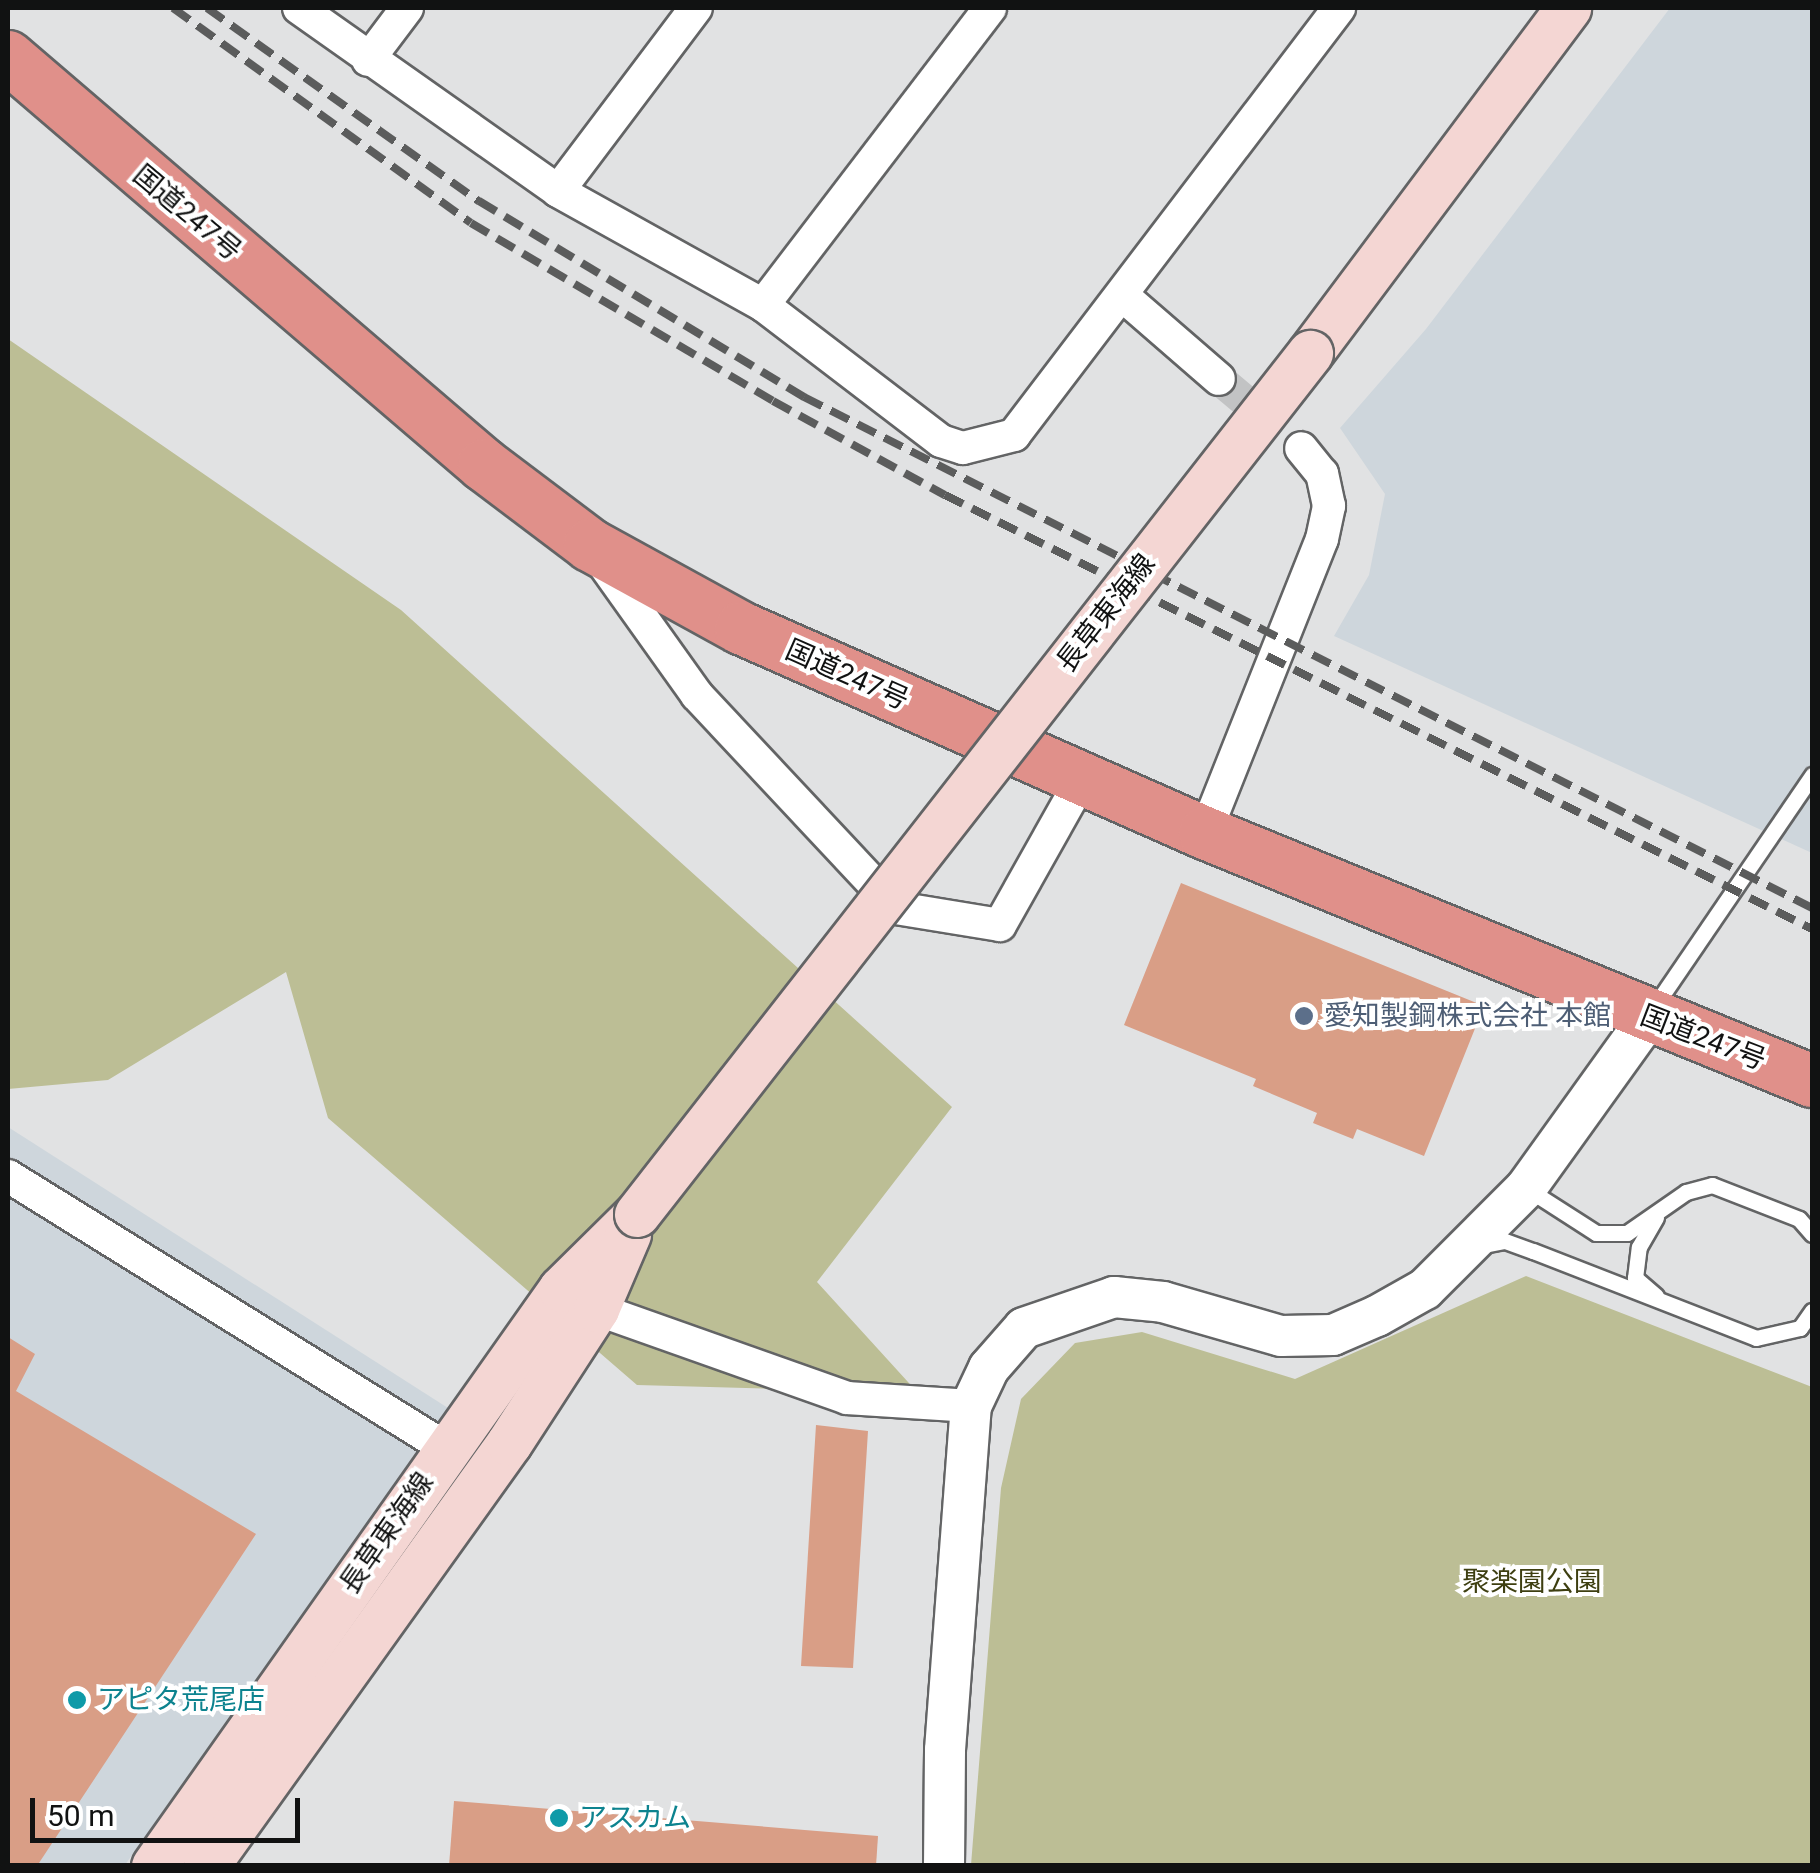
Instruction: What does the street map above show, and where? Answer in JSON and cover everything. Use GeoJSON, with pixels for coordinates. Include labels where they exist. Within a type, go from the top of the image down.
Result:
{"type":"FeatureCollection","features":[{"type":"Feature","properties":{"kind":"highway","name":"国道247号"},"geometry":{"type":"LineString","coordinates":[[8,57],[484,465],[590,545],[740,628],[1205,833],[1648,1018],[1812,1081]]}},
{"type":"Feature","properties":{"kind":"main road","name":"長草東海線"},"geometry":{"type":"LineString","coordinates":[[154,1866],[560,1289],[637,1214],[1310,352],[1568,8]]}},
{"type":"Feature","properties":{"kind":"main road","name":"長草東海線"},"geometry":{"type":"LineString","coordinates":[[206,1866],[508,1443],[596,1309],[637,1214]]}},
{"type":"Feature","properties":{"kind":"street"},"geometry":{"type":"LineString","coordinates":[[299,8],[558,191],[762,305],[942,441],[986,447],[1014,435],[1339,8]]}},
{"type":"Feature","properties":{"kind":"street"},"geometry":{"type":"LineString","coordinates":[[368,60],[407,8]]}},
{"type":"Feature","properties":{"kind":"street"},"geometry":{"type":"LineString","coordinates":[[558,191],[696,8]]}},
{"type":"Feature","properties":{"kind":"street"},"geometry":{"type":"LineString","coordinates":[[762,305],[990,8]]}},
{"type":"Feature","properties":{"kind":"street"},"geometry":{"type":"LineString","coordinates":[[1122,295],[1219,378]]}},
{"type":"Feature","properties":{"kind":"street"},"geometry":{"type":"LineString","coordinates":[[1205,833],[1322,539],[1328,506],[1322,474],[1302,448]]}},
{"type":"Feature","properties":{"kind":"street"},"geometry":{"type":"LineString","coordinates":[[590,545],[697,695],[896,908],[1000,925],[1082,779]]}},
{"type":"Feature","properties":{"kind":"street"},"geometry":{"type":"LineString","coordinates":[[944,1866],[945,1750],[971,1406],[989,1368],[1024,1328],[1062,1311],[1114,1297],[1163,1302],[1281,1336],[1332,1335],[1425,1289],[1473,1247],[1526,1188],[1648,1018]]}},
{"type":"Feature","properties":{"kind":"street"},"geometry":{"type":"LineString","coordinates":[[8,1176],[446,1448]]}},
{"type":"Feature","properties":{"kind":"street"},"geometry":{"type":"LineString","coordinates":[[596,1309],[847,1398],[971,1406]]}},
{"type":"Feature","properties":{"kind":"lane"},"geometry":{"type":"LineString","coordinates":[[1648,1018],[1812,775]]}},
{"type":"Feature","properties":{"kind":"lane"},"geometry":{"type":"LineString","coordinates":[[1526,1188],[1596,1233],[1626,1233],[1686,1192],[1712,1185],[1799,1219],[1812,1234]]}},
{"type":"Feature","properties":{"kind":"lane"},"geometry":{"type":"LineString","coordinates":[[1658,1214],[1639,1247],[1635,1278],[1666,1306]]}},
{"type":"Feature","properties":{"kind":"lane"},"geometry":{"type":"LineString","coordinates":[[1473,1247],[1505,1242],[1756,1338],[1800,1328],[1812,1312]]}},
{"type":"Feature","properties":{"kind":"shaded area"},"geometry":{"type":"Polygon","coordinates":[[[1670,8],[1812,8],[1812,853],[1334,636],[1369,575],[1385,494],[1340,428],[1426,329],[1670,8]]]}},
{"type":"Feature","properties":{"kind":"shaded area","name":"アピタ荒尾店"},"geometry":{"type":"Polygon","coordinates":[[[8,1127],[448,1408],[125,1865],[8,1865],[8,1127]]]}},
{"type":"Feature","properties":{"kind":"green space"},"geometry":{"type":"Polygon","coordinates":[[[8,339],[401,610],[952,1107],[817,1282],[918,1393],[637,1385],[328,1118],[286,972],[108,1080],[8,1089],[8,339]]]}},
{"type":"Feature","properties":{"kind":"green space","name":"聚楽園公園"},"geometry":{"type":"Polygon","coordinates":[[[1526,1276],[1812,1387],[1812,1865],[971,1865],[1001,1488],[1021,1399],[1075,1343],[1142,1332],[1295,1379],[1526,1276]]]}},
{"type":"Feature","properties":{"kind":"building","name":"愛知製鋼株式会社 本館"},"geometry":{"type":"Polygon","coordinates":[[[1181,883],[1484,1006],[1424,1156],[1357,1129],[1353,1139],[1313,1123],[1317,1113],[1253,1086],[1256,1079],[1124,1025],[1181,883]]]}},
{"type":"Feature","properties":{"kind":"building","name":"アピタ荒尾店"},"geometry":{"type":"Polygon","coordinates":[[[8,1337],[35,1354],[16,1391],[256,1534],[37,1866],[8,1866],[8,1337]]]}},
{"type":"Feature","properties":{"kind":"building"},"geometry":{"type":"Polygon","coordinates":[[[816,1425],[868,1431],[853,1668],[801,1666],[816,1425]]]}},
{"type":"Feature","properties":{"kind":"building","name":"アスカム"},"geometry":{"type":"Polygon","coordinates":[[[454,1801],[878,1836],[876,1866],[449,1866],[454,1801]]]}},
{"type":"Feature","properties":{"kind":"tunnel"},"geometry":{"type":"LineString","coordinates":[[1219,379],[1301,448]]}},
{"type":"Feature","properties":{"kind":"railway"},"geometry":{"type":"LineString","coordinates":[[173,8],[471,223],[773,401],[945,495],[1812,929]]}},
{"type":"Feature","properties":{"kind":"railway"},"geometry":{"type":"LineString","coordinates":[[207,8],[479,201],[804,397],[1812,908]]}},
{"type":"Feature","properties":{"kind":"place","name":"愛知製鋼株式会社 本館"},"geometry":{"type":"Point","coordinates":[1304,1016]}},
{"type":"Feature","properties":{"kind":"place","name":"アピタ荒尾店"},"geometry":{"type":"Point","coordinates":[77,1700]}},
{"type":"Feature","properties":{"kind":"place","name":"アスカム"},"geometry":{"type":"Point","coordinates":[559,1818]}}]}
